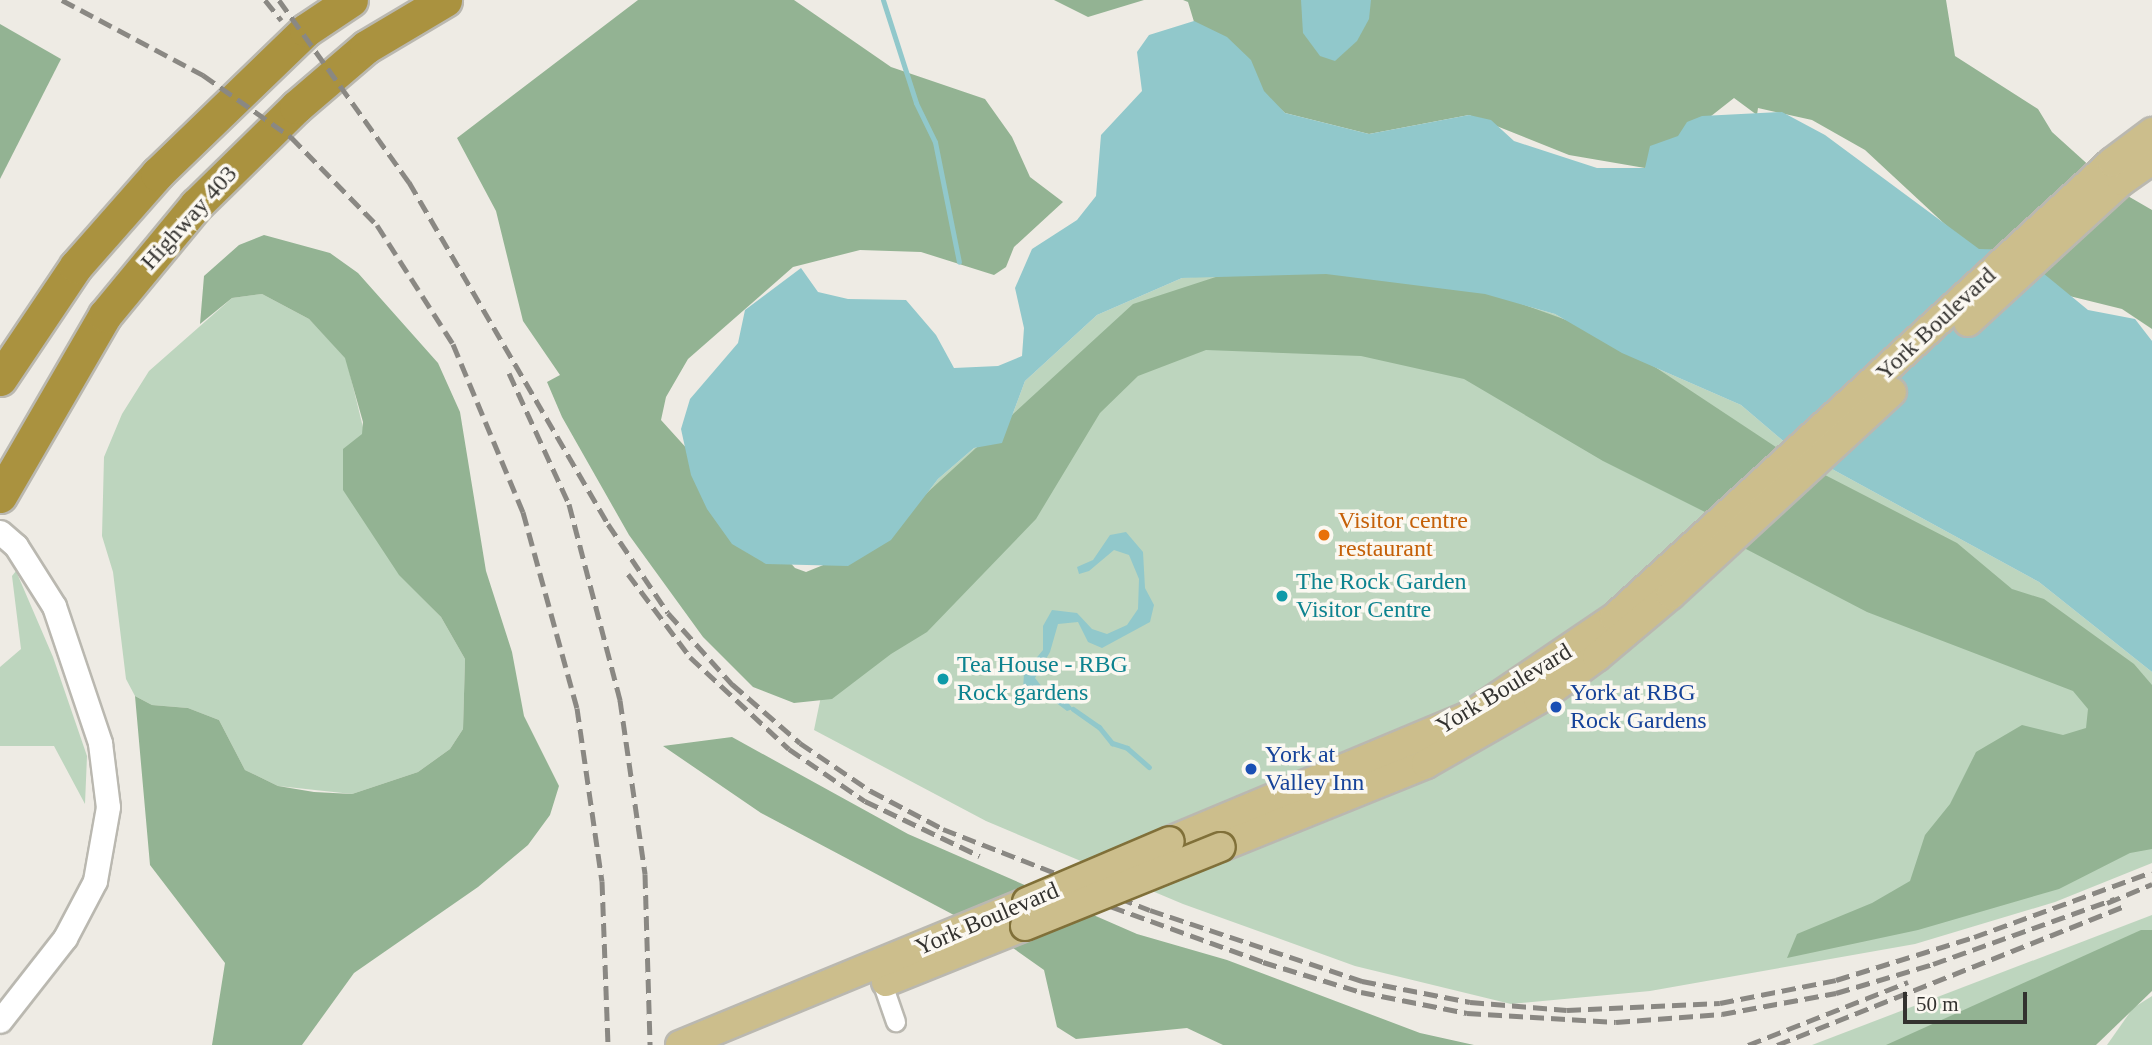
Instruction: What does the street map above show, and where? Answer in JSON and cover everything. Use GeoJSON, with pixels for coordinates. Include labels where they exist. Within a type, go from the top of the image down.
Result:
{"type":"FeatureCollection","features":[{"type":"Feature","properties":{"kind":"highway"},"geometry":{"type":"LineString","coordinates":[[0,379],[76,266],[157,174],[306,30],[351,0]]}},
{"type":"Feature","properties":{"kind":"highway","name":"Highway 403"},"geometry":{"type":"LineString","coordinates":[[0,496],[105,314],[196,205],[296,107],[366,47],[445,0]]}},
{"type":"Feature","properties":{"kind":"main road","name":"York Boulevard"},"geometry":{"type":"LineString","coordinates":[[686,1042],[879,974],[1026,914],[1222,847],[1466,745],[1597,657],[1722,534],[2117,171],[2152,132]]}},
{"type":"Feature","properties":{"kind":"main road","name":"York Boulevard"},"geometry":{"type":"LineString","coordinates":[[2117,171],[2152,160]]}},
{"type":"Feature","properties":{"kind":"main road","name":"York Boulevard"},"geometry":{"type":"LineString","coordinates":[[1026,914],[1170,841],[1469,716],[1614,618],[1722,534]]}},
{"type":"Feature","properties":{"kind":"main road","name":"York Boulevard"},"geometry":{"type":"LineString","coordinates":[[731,1045],[879,974]]}},
{"type":"Feature","properties":{"kind":"street"},"geometry":{"type":"LineString","coordinates":[[0,531],[16,546],[54,606],[100,743],[108,807],[95,881],[65,938],[0,1021]]}},
{"type":"Feature","properties":{"kind":"street"},"geometry":{"type":"LineString","coordinates":[[879,974],[896,1022]]}},
{"type":"Feature","properties":{"kind":"green space"},"geometry":{"type":"Polygon","coordinates":[[[638,0],[794,0],[891,67],[985,99],[1012,137],[1030,177],[1063,202],[1014,247],[1006,267],[994,275],[921,252],[860,250],[793,267],[688,359],[666,397],[661,420],[795,568],[806,572],[868,547],[1133,304],[1228,273],[1325,257],[1442,275],[1569,321],[1655,367],[1794,459],[1957,543],[2012,589],[2044,599],[2134,664],[2152,685],[2152,849],[2130,853],[2059,889],[1918,930],[1787,958],[1797,934],[1872,903],[1910,881],[1925,835],[1950,804],[1976,752],[2022,725],[2063,735],[2086,728],[2088,709],[2073,691],[1867,612],[1746,549],[1709,514],[1603,461],[1464,379],[1361,356],[1206,350],[1138,376],[1100,413],[1036,519],[927,632],[891,654],[832,699],[794,703],[753,687],[703,637],[629,535],[562,417],[547,382],[560,375],[523,321],[496,211],[457,138],[638,0]]]}},
{"type":"Feature","properties":{"kind":"green space"},"geometry":{"type":"Polygon","coordinates":[[[1054,0],[1144,0],[1088,17],[1054,0]]]}},
{"type":"Feature","properties":{"kind":"green space"},"geometry":{"type":"Polygon","coordinates":[[[1183,0],[1946,0],[1955,56],[2038,109],[2052,132],[2114,188],[2152,210],[2152,329],[2122,309],[2005,280],[1865,150],[1812,120],[1758,108],[1757,115],[1734,98],[1645,168],[1569,155],[1469,115],[1369,134],[1285,113],[1198,35],[1188,2],[1183,0]]]}},
{"type":"Feature","properties":{"kind":"green space"},"geometry":{"type":"Polygon","coordinates":[[[0,24],[61,59],[0,179],[0,24]]]}},
{"type":"Feature","properties":{"kind":"green space"},"geometry":{"type":"Polygon","coordinates":[[[264,235],[330,253],[358,273],[438,363],[460,412],[486,571],[512,652],[524,716],[559,786],[550,815],[528,845],[478,887],[354,973],[302,1045],[212,1045],[225,963],[150,865],[135,696],[152,705],[188,708],[219,720],[245,770],[278,786],[314,792],[352,794],[418,772],[450,749],[463,729],[465,659],[441,617],[399,575],[343,490],[343,449],[362,434],[363,422],[345,358],[309,319],[262,294],[232,298],[200,324],[204,276],[239,245],[264,235]]]}},
{"type":"Feature","properties":{"kind":"green space"},"geometry":{"type":"Polygon","coordinates":[[[1244,273],[1485,294],[1555,314],[1622,353],[1741,405],[1788,445],[2039,582],[2152,672],[2152,863],[2055,902],[1915,944],[1650,991],[1511,1004],[1355,966],[1183,904],[986,821],[814,730],[848,566],[891,540],[938,479],[974,448],[1002,443],[1025,381],[1097,315],[1182,278],[1244,273]]]}},
{"type":"Feature","properties":{"kind":"green space"},"geometry":{"type":"Polygon","coordinates":[[[262,294],[309,319],[346,358],[399,574],[441,617],[465,659],[463,729],[450,749],[418,772],[352,794],[278,786],[245,770],[219,720],[188,708],[152,705],[135,696],[126,679],[113,572],[102,536],[104,457],[122,414],[149,371],[232,298],[262,294]]]}},
{"type":"Feature","properties":{"kind":"green space"},"geometry":{"type":"Polygon","coordinates":[[[16,571],[53,657],[87,756],[85,804],[54,746],[0,746],[0,667],[21,649],[12,576],[16,571]]]}},
{"type":"Feature","properties":{"kind":"green space"},"geometry":{"type":"Polygon","coordinates":[[[732,737],[908,834],[1137,934],[1227,960],[1420,1033],[1474,1045],[1223,1045],[1187,1028],[1076,1039],[1057,1027],[1044,970],[1003,941],[761,813],[663,746],[732,737]]]}},
{"type":"Feature","properties":{"kind":"green space"},"geometry":{"type":"Polygon","coordinates":[[[2152,915],[2152,985],[2081,1045],[1812,1045],[2152,915]]]}},
{"type":"Feature","properties":{"kind":"green space"},"geometry":{"type":"Polygon","coordinates":[[[2141,930],[2152,930],[2152,991],[2096,1045],[1886,1045],[2141,930]]]}},
{"type":"Feature","properties":{"kind":"green space"},"geometry":{"type":"Polygon","coordinates":[[[2152,996],[2152,1045],[2107,1045],[2133,1008],[2152,996]]]}},
{"type":"Feature","properties":{"kind":"water"},"geometry":{"type":"Polygon","coordinates":[[[1301,0],[1371,0],[1369,19],[1357,41],[1335,61],[1320,56],[1303,33],[1301,0]]]}},
{"type":"Feature","properties":{"kind":"water"},"geometry":{"type":"Polygon","coordinates":[[[1194,21],[1227,37],[1251,60],[1264,91],[1285,113],[1369,134],[1469,115],[1491,120],[1514,141],[1597,168],[1645,168],[1650,146],[1678,136],[1687,122],[1702,116],[1782,112],[1825,135],[1979,249],[2015,250],[2088,310],[2135,319],[2152,341],[2152,672],[2039,582],[1788,445],[1741,405],[1622,353],[1555,314],[1485,294],[1326,274],[1182,278],[1097,315],[1025,381],[1002,443],[974,448],[938,479],[891,540],[848,566],[766,564],[732,544],[707,509],[691,475],[681,429],[690,399],[738,343],[745,310],[801,268],[818,292],[848,299],[906,300],[936,335],[954,368],[998,366],[1022,356],[1024,328],[1015,288],[1032,249],[1077,220],[1096,196],[1101,135],[1142,91],[1137,52],[1149,35],[1194,21]]]}},
{"type":"Feature","properties":{"kind":"water"},"geometry":{"type":"Polygon","coordinates":[[[1126,532],[1143,552],[1145,588],[1154,605],[1150,622],[1102,648],[1088,642],[1078,622],[1058,624],[1050,652],[1035,678],[1046,692],[1066,700],[1073,709],[1067,711],[1055,702],[1029,696],[1023,690],[1024,673],[1043,650],[1043,626],[1052,610],[1077,613],[1092,629],[1107,634],[1127,625],[1138,609],[1139,579],[1129,555],[1114,550],[1089,571],[1079,574],[1077,567],[1093,560],[1110,535],[1126,532]]]}},
{"type":"Feature","properties":{"kind":"waterway"},"geometry":{"type":"LineString","coordinates":[[883,0],[916,103],[935,142],[959,262]]}},
{"type":"Feature","properties":{"kind":"waterway"},"geometry":{"type":"LineString","coordinates":[[1073,709],[1099,727],[1112,743],[1127,748],[1149,767]]}},
{"type":"Feature","properties":{"kind":"railway"},"geometry":{"type":"LineString","coordinates":[[62,0],[203,75],[291,137],[377,225],[453,344],[523,512],[577,708],[602,881],[608,1045]]}},
{"type":"Feature","properties":{"kind":"railway"},"geometry":{"type":"LineString","coordinates":[[265,0],[281,20]]}},
{"type":"Feature","properties":{"kind":"railway"},"geometry":{"type":"LineString","coordinates":[[279,0],[409,182],[608,524],[668,613],[732,684],[800,743],[871,791],[943,829],[1150,910],[1362,981],[1470,1002],[1567,1010],[1720,1003],[1836,980],[1974,937],[2152,872]]}},
{"type":"Feature","properties":{"kind":"railway"},"geometry":{"type":"LineString","coordinates":[[509,373],[569,504],[620,700],[645,874],[650,1045]]}},
{"type":"Feature","properties":{"kind":"railway"},"geometry":{"type":"LineString","coordinates":[[628,574],[690,657],[789,749],[865,801],[980,856]]}},
{"type":"Feature","properties":{"kind":"railway"},"geometry":{"type":"LineString","coordinates":[[2107,903],[2152,884]]}},
{"type":"Feature","properties":{"kind":"railway"},"geometry":{"type":"LineString","coordinates":[[1052,885],[1263,962],[1361,992],[1467,1013],[1616,1022],[1722,1014],[1836,993],[1933,964],[2115,899]]}},
{"type":"Feature","properties":{"kind":"railway"},"geometry":{"type":"LineString","coordinates":[[1777,1045],[2124,906]]}},
{"type":"Feature","properties":{"kind":"railway"},"geometry":{"type":"LineString","coordinates":[[1748,1045],[1908,982]]}},
{"type":"Feature","properties":{"kind":"place","name":"Visitor centre restaurant"},"geometry":{"type":"Point","coordinates":[1324,535]}},
{"type":"Feature","properties":{"kind":"place","name":"The Rock Garden Visitor Centre"},"geometry":{"type":"Point","coordinates":[1282,596]}},
{"type":"Feature","properties":{"kind":"place","name":"Tea House - RBG Rock gardens"},"geometry":{"type":"Point","coordinates":[943,679]}},
{"type":"Feature","properties":{"kind":"place","name":"York at RBG Rock Gardens"},"geometry":{"type":"Point","coordinates":[1556,707]}},
{"type":"Feature","properties":{"kind":"place","name":"York at Valley Inn"},"geometry":{"type":"Point","coordinates":[1251,769]}}]}
